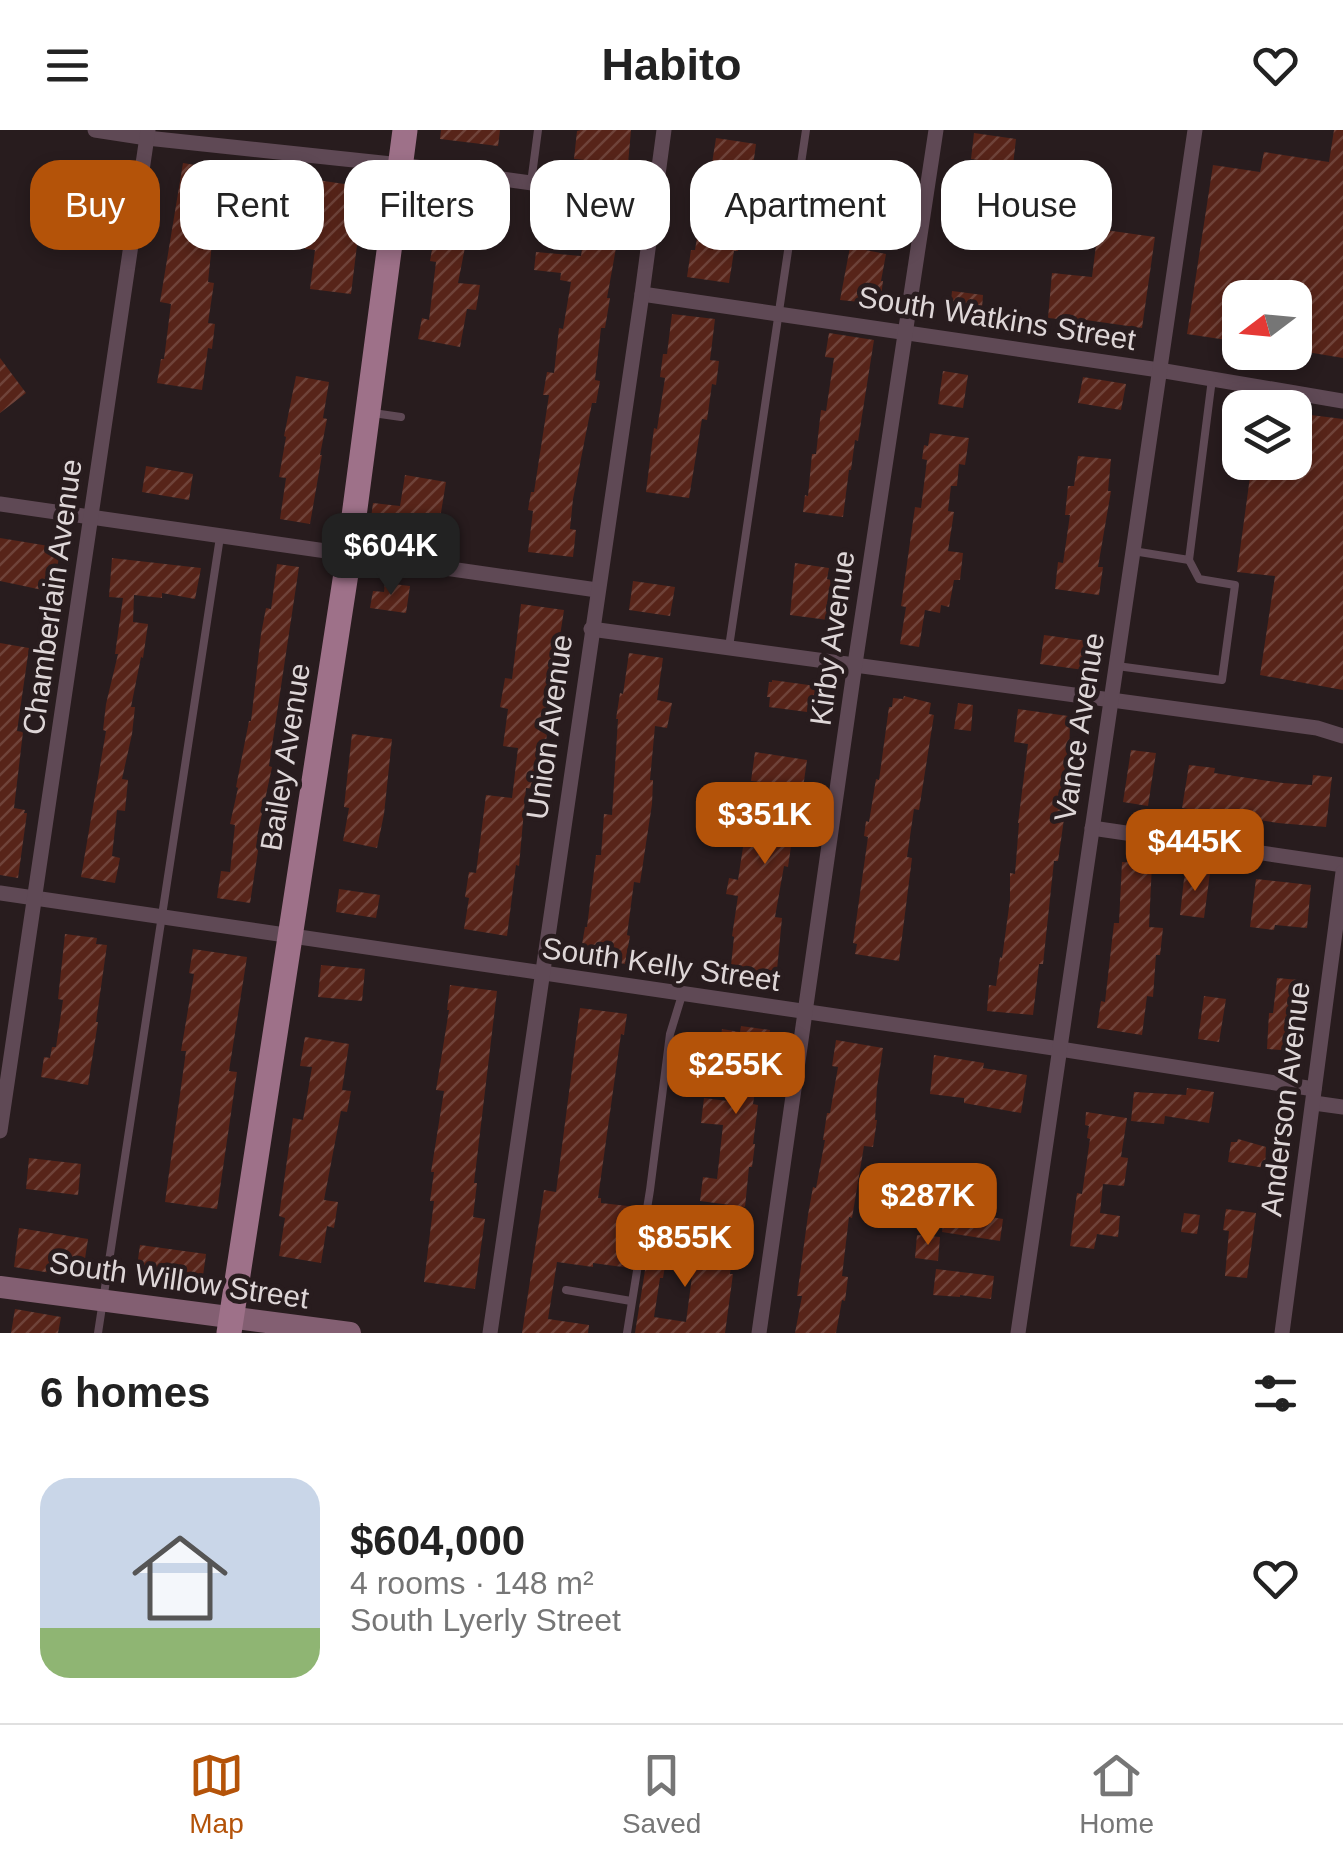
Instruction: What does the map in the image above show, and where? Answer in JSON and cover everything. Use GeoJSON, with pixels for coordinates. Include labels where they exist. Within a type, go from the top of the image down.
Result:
{"type":"FeatureCollection","features":[{"type":"Feature","properties":{"kind":"main road","name":"Bailey Avenue"},"geometry":{"type":"LineString","coordinates":[[402,160],[406,130]]}},
{"type":"Feature","properties":{"kind":"main road","name":"Bailey Avenue"},"geometry":{"type":"LineString","coordinates":[[230,1324],[349,554],[390,250]]}},
{"type":"Feature","properties":{"kind":"main road","name":"South Willow Street"},"geometry":{"type":"LineString","coordinates":[[0,1286],[230,1324],[350,1333]]}},
{"type":"Feature","properties":{"kind":"street"},"geometry":{"type":"LineString","coordinates":[[96,130],[360,160]]}},
{"type":"Feature","properties":{"kind":"street","name":"Union Avenue"},"geometry":{"type":"LineString","coordinates":[[660,160],[664,130]]}},
{"type":"Feature","properties":{"kind":"street","name":"Kirby Avenue"},"geometry":{"type":"LineString","coordinates":[[759,1333],[936,130]]}},
{"type":"Feature","properties":{"kind":"street","name":"Vance Avenue"},"geometry":{"type":"LineString","coordinates":[[1018,1333],[1195,130]]}},
{"type":"Feature","properties":{"kind":"street","name":"Chamberlain Avenue"},"geometry":{"type":"LineString","coordinates":[[0,1131],[148,134]]}},
{"type":"Feature","properties":{"kind":"street","name":"Union Avenue"},"geometry":{"type":"LineString","coordinates":[[490,1333],[648,250]]}},
{"type":"Feature","properties":{"kind":"street","name":"South Watkins Street"},"geometry":{"type":"LineString","coordinates":[[642,294],[906,331],[1343,401]]}},
{"type":"Feature","properties":{"kind":"street"},"geometry":{"type":"LineString","coordinates":[[0,504],[597,590]]}},
{"type":"Feature","properties":{"kind":"street"},"geometry":{"type":"LineString","coordinates":[[592,629],[1316,728],[1343,736]]}},
{"type":"Feature","properties":{"kind":"street"},"geometry":{"type":"LineString","coordinates":[[1092,828],[1343,868]]}},
{"type":"Feature","properties":{"kind":"street","name":"Anderson Avenue"},"geometry":{"type":"LineString","coordinates":[[1282,1333],[1343,868]]}},
{"type":"Feature","properties":{"kind":"street","name":"South Kelly Street"},"geometry":{"type":"LineString","coordinates":[[0,894],[1060,1049],[1314,1096],[1343,1108]]}},
{"type":"Feature","properties":{"kind":"lane"},"geometry":{"type":"LineString","coordinates":[[534,160],[538,130]]}},
{"type":"Feature","properties":{"kind":"lane"},"geometry":{"type":"LineString","coordinates":[[728,647],[806,130]]}},
{"type":"Feature","properties":{"kind":"lane"},"geometry":{"type":"LineString","coordinates":[[1117,666],[1222,680],[1235,585],[1199,579],[1189,560],[1212,379]]}},
{"type":"Feature","properties":{"kind":"lane"},"geometry":{"type":"LineString","coordinates":[[368,412],[402,418]]}},
{"type":"Feature","properties":{"kind":"lane"},"geometry":{"type":"LineString","coordinates":[[98,1333],[220,536]]}},
{"type":"Feature","properties":{"kind":"lane"},"geometry":{"type":"LineString","coordinates":[[1134,552],[1189,560]]}},
{"type":"Feature","properties":{"kind":"lane"},"geometry":{"type":"LineString","coordinates":[[628,1333],[670,1034],[682,995]]}},
{"type":"Feature","properties":{"kind":"lane"},"geometry":{"type":"LineString","coordinates":[[566,1290],[631,1301]]}},
{"type":"Feature","properties":{"kind":"building"},"geometry":{"type":"Polygon","coordinates":[[[441,130],[500,130],[498,146],[440,139],[441,130]]]}},
{"type":"Feature","properties":{"kind":"building"},"geometry":{"type":"Polygon","coordinates":[[[631,130],[628,160],[574,159],[577,131],[631,130]]]}},
{"type":"Feature","properties":{"kind":"building"},"geometry":{"type":"Polygon","coordinates":[[[1334,130],[1343,130],[1343,358],[1312,353],[1312,280],[1222,280],[1222,339],[1187,334],[1213,165],[1260,172],[1264,152],[1329,162],[1334,130]]]}},
{"type":"Feature","properties":{"kind":"building"},"geometry":{"type":"Polygon","coordinates":[[[974,133],[1016,139],[1014,160],[971,159],[974,133]]]}},
{"type":"Feature","properties":{"kind":"building"},"geometry":{"type":"Polygon","coordinates":[[[716,138],[756,144],[754,160],[713,160],[716,138]]]}},
{"type":"Feature","properties":{"kind":"building"},"geometry":{"type":"Polygon","coordinates":[[[180,181],[180,250],[211,250],[208,282],[214,283],[208,323],[215,324],[202,390],[157,383],[171,304],[160,302],[180,181]]]}},
{"type":"Feature","properties":{"kind":"building"},"geometry":{"type":"Polygon","coordinates":[[[324,181],[344,184],[344,250],[356,250],[351,294],[310,289],[315,250],[324,250],[324,181]]]}},
{"type":"Feature","properties":{"kind":"building"},"geometry":{"type":"Polygon","coordinates":[[[1112,231],[1155,237],[1142,328],[1048,318],[1052,273],[1092,277],[1095,250],[1112,250],[1112,231]]]}},
{"type":"Feature","properties":{"kind":"building"},"geometry":{"type":"Polygon","coordinates":[[[432,250],[464,250],[458,283],[480,285],[476,310],[467,309],[460,347],[418,339],[422,318],[429,320],[436,262],[430,261],[432,250]]]}},
{"type":"Feature","properties":{"kind":"building"},"geometry":{"type":"Polygon","coordinates":[[[582,250],[616,250],[605,328],[601,328],[595,380],[600,381],[573,499],[573,557],[528,552],[533,511],[528,510],[549,395],[543,395],[547,372],[554,373],[559,328],[563,329],[571,282],[560,280],[561,273],[534,270],[536,252],[581,256],[582,250]]]}},
{"type":"Feature","properties":{"kind":"building"},"geometry":{"type":"Polygon","coordinates":[[[691,250],[738,250],[734,251],[729,283],[687,277],[691,250]]]}},
{"type":"Feature","properties":{"kind":"building"},"geometry":{"type":"Polygon","coordinates":[[[849,250],[886,254],[880,304],[840,300],[849,250]]]}},
{"type":"Feature","properties":{"kind":"building"},"geometry":{"type":"Polygon","coordinates":[[[952,291],[983,295],[981,321],[944,317],[952,291]]]}},
{"type":"Feature","properties":{"kind":"building"},"geometry":{"type":"Polygon","coordinates":[[[672,314],[715,319],[710,360],[719,361],[707,420],[702,419],[689,498],[646,492],[665,378],[660,377],[663,354],[667,354],[672,314]]]}},
{"type":"Feature","properties":{"kind":"building"},"geometry":{"type":"Polygon","coordinates":[[[829,333],[874,340],[843,517],[803,512],[834,358],[825,357],[829,333]]]}},
{"type":"Feature","properties":{"kind":"building"},"geometry":{"type":"Polygon","coordinates":[[[0,358],[26,393],[0,413],[0,358]]]}},
{"type":"Feature","properties":{"kind":"building"},"geometry":{"type":"Polygon","coordinates":[[[943,371],[968,375],[963,408],[938,404],[943,371]]]}},
{"type":"Feature","properties":{"kind":"building"},"geometry":{"type":"Polygon","coordinates":[[[296,376],[329,382],[310,524],[280,519],[286,478],[279,477],[296,376]]]}},
{"type":"Feature","properties":{"kind":"building"},"geometry":{"type":"Polygon","coordinates":[[[1083,377],[1126,384],[1121,410],[1078,403],[1083,377]]]}},
{"type":"Feature","properties":{"kind":"building"},"geometry":{"type":"Polygon","coordinates":[[[1312,415],[1343,419],[1343,690],[1260,675],[1275,576],[1237,572],[1250,480],[1312,480],[1312,415]]]}},
{"type":"Feature","properties":{"kind":"building"},"geometry":{"type":"Polygon","coordinates":[[[930,433],[969,438],[965,465],[959,464],[957,486],[951,486],[948,511],[954,512],[948,551],[963,553],[960,580],[954,580],[949,607],[941,605],[940,613],[925,610],[919,647],[900,644],[906,607],[901,606],[915,507],[921,508],[927,460],[922,459],[924,445],[928,446],[930,433]]]}},
{"type":"Feature","properties":{"kind":"building"},"geometry":{"type":"Polygon","coordinates":[[[1078,456],[1111,459],[1111,491],[1098,567],[1103,567],[1099,595],[1055,589],[1070,515],[1065,515],[1068,486],[1074,486],[1078,456]]]}},
{"type":"Feature","properties":{"kind":"building"},"geometry":{"type":"Polygon","coordinates":[[[146,466],[193,474],[189,500],[142,492],[146,466]]]}},
{"type":"Feature","properties":{"kind":"building"},"geometry":{"type":"Polygon","coordinates":[[[405,475],[446,482],[436,543],[369,533],[373,503],[400,506],[405,475]]]}},
{"type":"Feature","properties":{"kind":"building"},"geometry":{"type":"Polygon","coordinates":[[[0,538],[61,548],[52,592],[0,581],[0,538]]]}},
{"type":"Feature","properties":{"kind":"building"},"geometry":{"type":"Polygon","coordinates":[[[112,558],[201,568],[195,599],[162,593],[162,598],[134,595],[133,622],[148,624],[131,707],[135,707],[132,734],[122,779],[128,780],[125,811],[117,810],[112,856],[120,858],[115,883],[81,877],[106,731],[106,704],[118,654],[123,598],[109,597],[112,558]]]}},
{"type":"Feature","properties":{"kind":"building"},"geometry":{"type":"Polygon","coordinates":[[[795,563],[829,568],[828,620],[790,615],[795,563]]]}},
{"type":"Feature","properties":{"kind":"building"},"geometry":{"type":"Polygon","coordinates":[[[277,564],[299,567],[250,903],[217,898],[221,871],[230,872],[235,825],[230,824],[251,721],[261,634],[266,608],[271,609],[277,564]]]}},
{"type":"Feature","properties":{"kind":"building"},"geometry":{"type":"Polygon","coordinates":[[[633,581],[675,587],[670,616],[629,610],[633,581]]]}},
{"type":"Feature","properties":{"kind":"building"},"geometry":{"type":"Polygon","coordinates":[[[385,583],[410,586],[406,613],[370,608],[373,591],[384,592],[385,583]]]}},
{"type":"Feature","properties":{"kind":"building"},"geometry":{"type":"Polygon","coordinates":[[[521,604],[564,610],[545,751],[541,751],[536,789],[526,788],[507,936],[464,929],[469,898],[465,897],[469,872],[476,873],[486,795],[512,798],[518,748],[503,746],[508,709],[500,707],[505,678],[512,679],[521,604]]]}},
{"type":"Feature","properties":{"kind":"building"},"geometry":{"type":"Polygon","coordinates":[[[1044,635],[1088,641],[1084,670],[1040,664],[1044,635]]]}},
{"type":"Feature","properties":{"kind":"building"},"geometry":{"type":"Polygon","coordinates":[[[0,643],[29,648],[17,731],[23,732],[14,808],[27,813],[18,878],[0,875],[0,643]]]}},
{"type":"Feature","properties":{"kind":"building"},"geometry":{"type":"Polygon","coordinates":[[[629,653],[663,658],[657,700],[672,703],[667,728],[655,726],[652,804],[640,883],[634,882],[625,964],[580,956],[596,855],[601,855],[604,814],[612,815],[616,719],[629,653]]]}},
{"type":"Feature","properties":{"kind":"building"},"geometry":{"type":"Polygon","coordinates":[[[772,680],[816,686],[815,703],[808,702],[807,712],[769,707],[767,697],[772,680]]]}},
{"type":"Feature","properties":{"kind":"building"},"geometry":{"type":"Polygon","coordinates":[[[904,696],[931,703],[929,714],[934,715],[919,810],[914,809],[907,857],[912,858],[899,961],[855,954],[857,944],[853,943],[868,837],[864,836],[866,821],[869,822],[876,779],[879,780],[889,707],[893,698],[904,696]]]}},
{"type":"Feature","properties":{"kind":"building"},"geometry":{"type":"Polygon","coordinates":[[[958,703],[973,705],[971,731],[954,729],[958,703]]]}},
{"type":"Feature","properties":{"kind":"building"},"geometry":{"type":"Polygon","coordinates":[[[1018,709],[1068,716],[1072,757],[1033,1015],[987,1011],[989,985],[996,986],[1002,958],[1010,873],[1015,874],[1028,744],[1014,742],[1018,709]]]}},
{"type":"Feature","properties":{"kind":"building"},"geometry":{"type":"Polygon","coordinates":[[[352,734],[392,739],[377,848],[343,841],[349,808],[344,807],[352,734]]]}},
{"type":"Feature","properties":{"kind":"building"},"geometry":{"type":"Polygon","coordinates":[[[1131,750],[1156,753],[1148,806],[1123,802],[1131,750]]]}},
{"type":"Feature","properties":{"kind":"building"},"geometry":{"type":"Polygon","coordinates":[[[755,752],[807,760],[797,825],[788,867],[784,866],[775,917],[782,918],[776,980],[730,975],[738,896],[726,894],[729,878],[738,880],[745,834],[757,836],[761,782],[751,781],[755,752]]]}},
{"type":"Feature","properties":{"kind":"building"},"geometry":{"type":"Polygon","coordinates":[[[1189,765],[1215,768],[1214,773],[1283,783],[1312,785],[1313,775],[1332,777],[1326,827],[1182,808],[1189,765]]]}},
{"type":"Feature","properties":{"kind":"building"},"geometry":{"type":"Polygon","coordinates":[[[1122,862],[1152,863],[1149,927],[1163,928],[1160,955],[1156,955],[1153,997],[1147,996],[1142,1035],[1097,1028],[1101,1001],[1105,1002],[1114,923],[1119,923],[1122,862]]]}},
{"type":"Feature","properties":{"kind":"building"},"geometry":{"type":"Polygon","coordinates":[[[1185,870],[1210,873],[1204,918],[1180,915],[1185,870]]]}},
{"type":"Feature","properties":{"kind":"building"},"geometry":{"type":"Polygon","coordinates":[[[1256,879],[1311,885],[1307,928],[1250,927],[1256,879]]]}},
{"type":"Feature","properties":{"kind":"building"},"geometry":{"type":"Polygon","coordinates":[[[339,889],[380,895],[376,918],[336,912],[339,889]]]}},
{"type":"Feature","properties":{"kind":"building"},"geometry":{"type":"Polygon","coordinates":[[[65,934],[97,938],[96,944],[107,945],[88,1085],[41,1077],[44,1057],[50,1058],[52,1047],[56,1047],[63,1000],[58,999],[65,934]]]}},
{"type":"Feature","properties":{"kind":"building"},"geometry":{"type":"Polygon","coordinates":[[[193,949],[247,957],[229,1071],[237,1072],[217,1209],[165,1202],[186,1051],[181,1051],[194,974],[189,973],[193,949]]]}},
{"type":"Feature","properties":{"kind":"building"},"geometry":{"type":"Polygon","coordinates":[[[321,965],[365,969],[362,1001],[318,997],[321,965]]]}},
{"type":"Feature","properties":{"kind":"building"},"geometry":{"type":"Polygon","coordinates":[[[1277,978],[1310,981],[1308,1005],[1297,1004],[1295,1051],[1267,1049],[1269,1013],[1273,1013],[1277,978]]]}},
{"type":"Feature","properties":{"kind":"building"},"geometry":{"type":"Polygon","coordinates":[[[450,985],[497,991],[474,1183],[473,1217],[485,1219],[475,1289],[424,1282],[434,1201],[430,1201],[431,1172],[444,1091],[436,1090],[450,985]]]}},
{"type":"Feature","properties":{"kind":"building"},"geometry":{"type":"Polygon","coordinates":[[[1204,996],[1226,999],[1219,1042],[1198,1039],[1204,996]]]}},
{"type":"Feature","properties":{"kind":"building"},"geometry":{"type":"Polygon","coordinates":[[[580,1008],[627,1014],[598,1198],[601,1203],[628,1206],[624,1236],[635,1237],[630,1268],[557,1262],[548,1319],[589,1325],[588,1333],[522,1333],[544,1190],[556,1192],[580,1008]]]}},
{"type":"Feature","properties":{"kind":"building"},"geometry":{"type":"Polygon","coordinates":[[[741,1026],[770,1030],[766,1059],[760,1058],[753,1104],[758,1105],[755,1144],[745,1207],[700,1201],[703,1177],[717,1179],[723,1125],[701,1123],[704,1098],[728,1101],[735,1054],[719,1052],[722,1029],[740,1032],[741,1026]]]}},
{"type":"Feature","properties":{"kind":"building"},"geometry":{"type":"Polygon","coordinates":[[[305,1037],[349,1044],[342,1090],[351,1091],[347,1112],[341,1111],[324,1200],[338,1202],[334,1228],[327,1226],[321,1263],[279,1256],[285,1218],[279,1216],[293,1118],[303,1120],[312,1067],[300,1066],[305,1037]]]}},
{"type":"Feature","properties":{"kind":"building"},"geometry":{"type":"Polygon","coordinates":[[[836,1040],[883,1048],[877,1120],[873,1147],[864,1146],[852,1218],[849,1217],[842,1276],[848,1277],[836,1333],[795,1333],[808,1215],[838,1067],[832,1066],[836,1040]]]}},
{"type":"Feature","properties":{"kind":"building"},"geometry":{"type":"Polygon","coordinates":[[[934,1055],[1027,1075],[1021,1113],[964,1103],[964,1098],[930,1094],[934,1055]]]}},
{"type":"Feature","properties":{"kind":"building"},"geometry":{"type":"Polygon","coordinates":[[[1187,1088],[1214,1092],[1209,1123],[1165,1116],[1164,1124],[1131,1121],[1134,1092],[1186,1095],[1187,1088]]]}},
{"type":"Feature","properties":{"kind":"building"},"geometry":{"type":"Polygon","coordinates":[[[1086,1112],[1127,1118],[1121,1157],[1128,1158],[1124,1186],[1103,1184],[1100,1213],[1120,1216],[1118,1237],[1097,1234],[1094,1249],[1070,1246],[1090,1139],[1086,1112]]]}},
{"type":"Feature","properties":{"kind":"building"},"geometry":{"type":"Polygon","coordinates":[[[1238,1139],[1266,1147],[1265,1168],[1228,1162],[1231,1142],[1238,1139]]]}},
{"type":"Feature","properties":{"kind":"building"},"geometry":{"type":"Polygon","coordinates":[[[29,1158],[81,1164],[78,1195],[26,1189],[29,1158]]]}},
{"type":"Feature","properties":{"kind":"building"},"geometry":{"type":"Polygon","coordinates":[[[946,1205],[1003,1219],[1000,1241],[942,1232],[946,1205]]]}},
{"type":"Feature","properties":{"kind":"building"},"geometry":{"type":"Polygon","coordinates":[[[1226,1209],[1256,1213],[1247,1278],[1225,1276],[1229,1231],[1223,1230],[1226,1209]]]}},
{"type":"Feature","properties":{"kind":"building"},"geometry":{"type":"Polygon","coordinates":[[[1184,1213],[1200,1215],[1197,1234],[1181,1232],[1184,1213]]]}},
{"type":"Feature","properties":{"kind":"building"},"geometry":{"type":"Polygon","coordinates":[[[19,1228],[88,1239],[82,1278],[14,1267],[19,1228]]]}},
{"type":"Feature","properties":{"kind":"building"},"geometry":{"type":"Polygon","coordinates":[[[917,1235],[940,1237],[938,1261],[915,1258],[917,1235]]]}},
{"type":"Feature","properties":{"kind":"building"},"geometry":{"type":"Polygon","coordinates":[[[650,1239],[667,1241],[667,1246],[733,1251],[725,1333],[635,1333],[650,1239]],[[665,1266],[654,1317],[686,1322],[693,1269],[665,1266]]]}},
{"type":"Feature","properties":{"kind":"building"},"geometry":{"type":"Polygon","coordinates":[[[140,1245],[206,1254],[202,1283],[136,1274],[140,1245]]]}},
{"type":"Feature","properties":{"kind":"building"},"geometry":{"type":"Polygon","coordinates":[[[936,1269],[994,1276],[991,1299],[933,1295],[936,1269]]]}},
{"type":"Feature","properties":{"kind":"building"},"geometry":{"type":"Polygon","coordinates":[[[15,1309],[61,1317],[58,1333],[11,1333],[15,1309]]]}}]}
